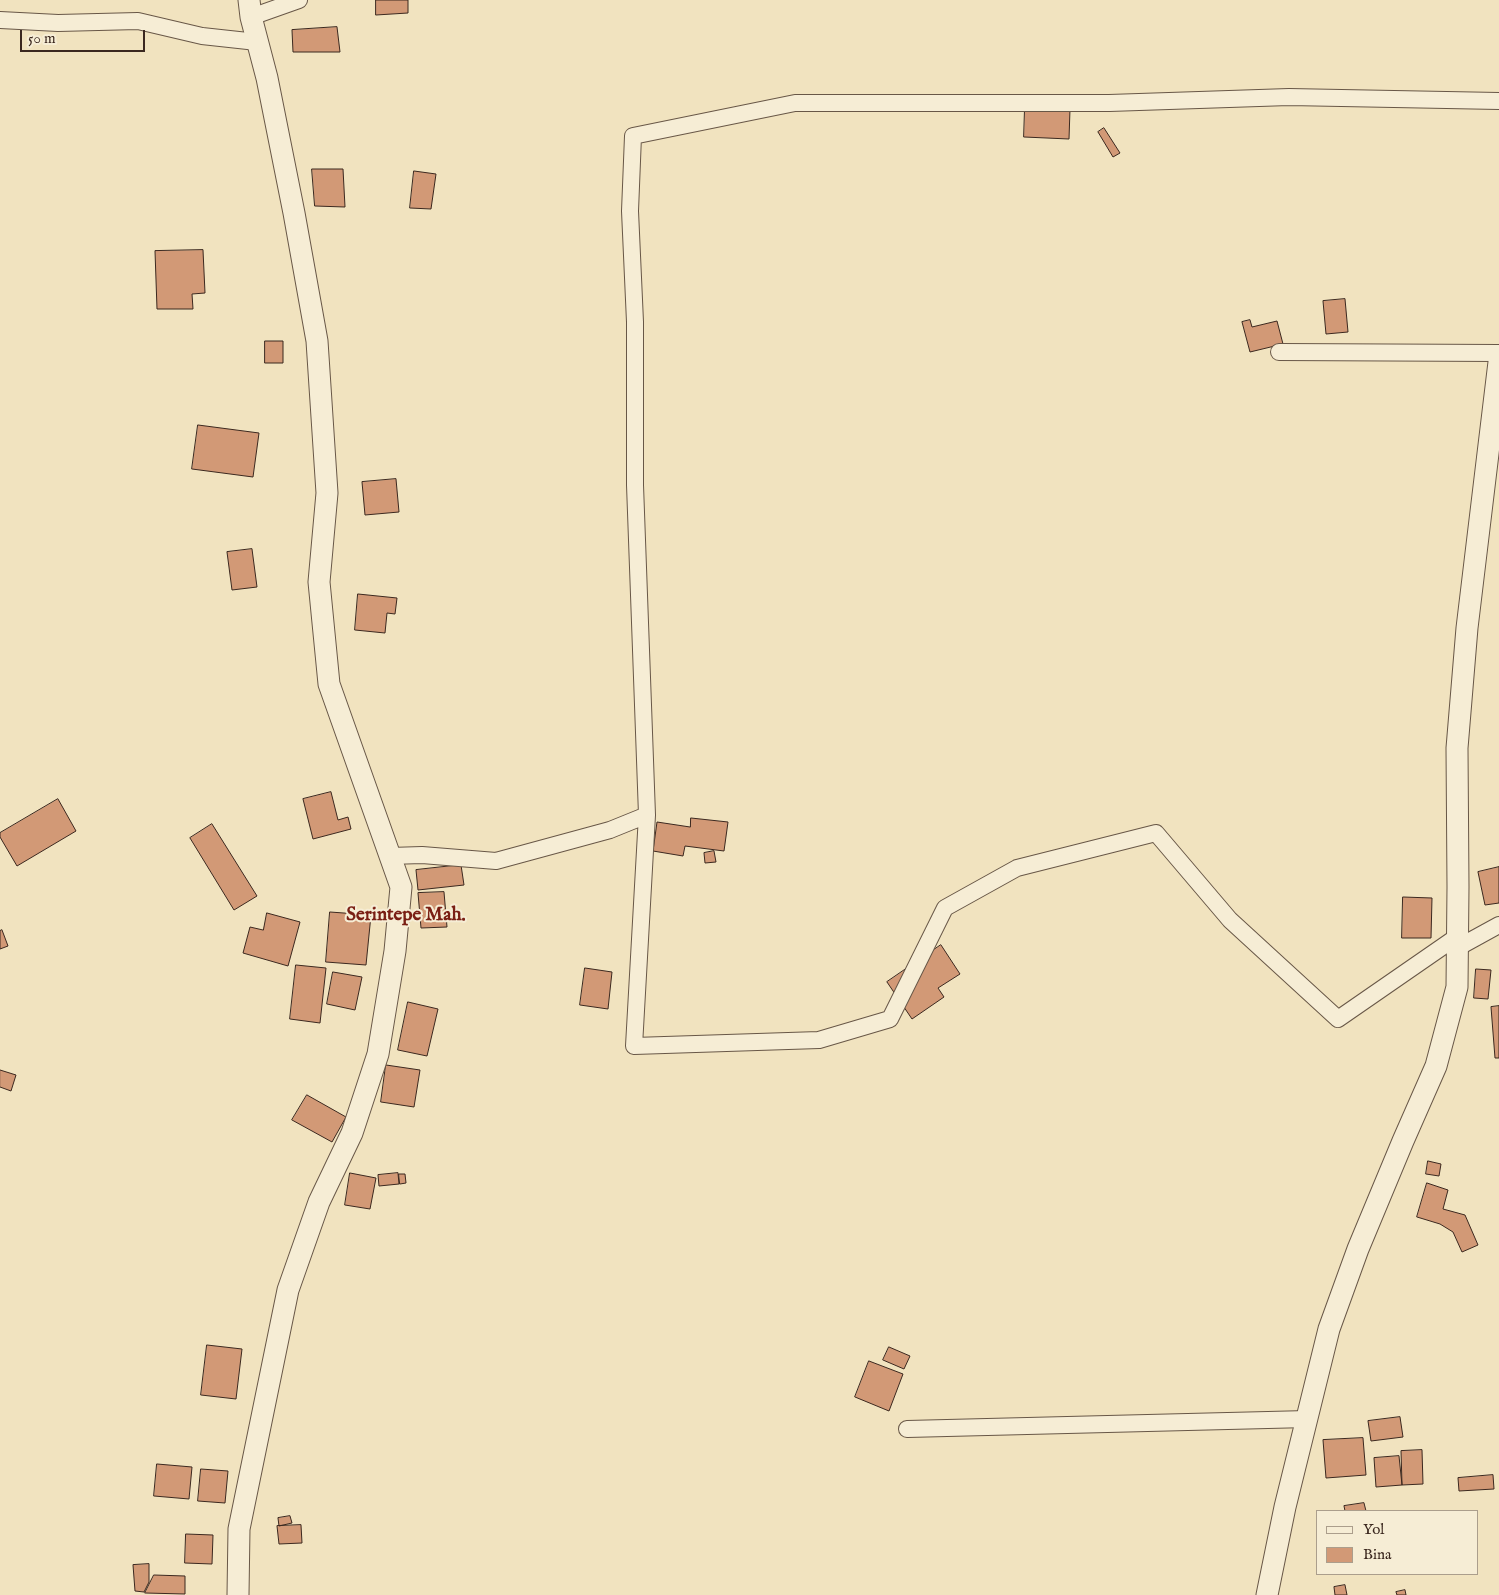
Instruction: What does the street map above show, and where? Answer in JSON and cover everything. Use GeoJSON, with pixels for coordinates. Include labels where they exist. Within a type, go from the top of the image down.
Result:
{"type":"FeatureCollection","features":[{"type":"Feature","properties":{"kind":"street"},"geometry":{"type":"LineString","coordinates":[[238,1595],[239,1529],[288,1290],[319,1202],[352,1133],[378,1054],[402,887],[329,684],[319,582],[327,493],[318,341],[267,78],[250,8],[294,3],[299,0]]}},
{"type":"Feature","properties":{"kind":"street"},"geometry":{"type":"LineString","coordinates":[[0,20],[58,23],[138,21],[202,36],[257,42]]}},
{"type":"Feature","properties":{"kind":"street"},"geometry":{"type":"LineString","coordinates":[[1499,101],[1289,97],[1109,103],[795,103],[633,136],[630,211],[635,322],[635,485],[646,815],[634,1046],[819,1040],[890,1019],[945,908],[1017,868],[1156,833],[1230,920],[1338,1019],[1457,942],[1499,925]]}},
{"type":"Feature","properties":{"kind":"street"},"geometry":{"type":"LineString","coordinates":[[1279,352],[1499,353]]}},
{"type":"Feature","properties":{"kind":"street"},"geometry":{"type":"LineString","coordinates":[[1267,1595],[1285,1507],[1332,1320],[1358,1249],[1436,1066],[1457,987],[1457,748],[1466,628],[1498,372]]}},
{"type":"Feature","properties":{"kind":"street"},"geometry":{"type":"LineString","coordinates":[[390,856],[422,855],[496,861],[610,830],[646,815]]}},
{"type":"Feature","properties":{"kind":"street"},"geometry":{"type":"LineString","coordinates":[[906,1429],[1308,1419]]}},
{"type":"Feature","properties":{"kind":"building"},"geometry":{"type":"Polygon","coordinates":[[[376,0],[408,0],[408,13],[376,15],[376,0]]]}},
{"type":"Feature","properties":{"kind":"building"},"geometry":{"type":"Polygon","coordinates":[[[337,27],[340,52],[293,52],[292,30],[337,27]]]}},
{"type":"Feature","properties":{"kind":"building"},"geometry":{"type":"Polygon","coordinates":[[[1025,107],[1070,109],[1069,139],[1024,137],[1025,107]]]}},
{"type":"Feature","properties":{"kind":"building"},"geometry":{"type":"Polygon","coordinates":[[[1104,128],[1120,153],[1113,157],[1098,132],[1104,128]]]}},
{"type":"Feature","properties":{"kind":"building"},"geometry":{"type":"Polygon","coordinates":[[[312,169],[343,169],[345,207],[315,206],[312,169]]]}},
{"type":"Feature","properties":{"kind":"building"},"geometry":{"type":"Polygon","coordinates":[[[414,171],[436,174],[431,209],[410,208],[414,171]]]}},
{"type":"Feature","properties":{"kind":"building"},"geometry":{"type":"Polygon","coordinates":[[[203,250],[205,293],[192,294],[193,309],[157,309],[155,251],[203,250]]]}},
{"type":"Feature","properties":{"kind":"building"},"geometry":{"type":"Polygon","coordinates":[[[1345,299],[1348,332],[1326,334],[1323,301],[1345,299]]]}},
{"type":"Feature","properties":{"kind":"building"},"geometry":{"type":"Polygon","coordinates":[[[1250,320],[1252,327],[1277,321],[1283,344],[1250,352],[1242,322],[1250,320]]]}},
{"type":"Feature","properties":{"kind":"building"},"geometry":{"type":"Polygon","coordinates":[[[265,341],[283,341],[283,363],[265,363],[265,341]]]}},
{"type":"Feature","properties":{"kind":"building"},"geometry":{"type":"Polygon","coordinates":[[[198,425],[259,433],[253,477],[192,469],[198,425]]]}},
{"type":"Feature","properties":{"kind":"building"},"geometry":{"type":"Polygon","coordinates":[[[396,479],[399,512],[365,515],[362,482],[396,479]]]}},
{"type":"Feature","properties":{"kind":"building"},"geometry":{"type":"Polygon","coordinates":[[[252,549],[257,587],[232,590],[227,552],[252,549]]]}},
{"type":"Feature","properties":{"kind":"building"},"geometry":{"type":"Polygon","coordinates":[[[358,594],[397,598],[395,614],[387,613],[385,633],[355,630],[358,594]]]}},
{"type":"Feature","properties":{"kind":"building"},"geometry":{"type":"Polygon","coordinates":[[[331,792],[338,820],[348,817],[351,829],[313,839],[303,799],[331,792]]]}},
{"type":"Feature","properties":{"kind":"building"},"geometry":{"type":"Polygon","coordinates":[[[58,799],[76,831],[17,866],[0,837],[0,833],[58,799]]]}},
{"type":"Feature","properties":{"kind":"building"},"geometry":{"type":"Polygon","coordinates":[[[691,818],[728,822],[724,851],[685,846],[683,856],[653,851],[657,822],[690,827],[691,818]]]}},
{"type":"Feature","properties":{"kind":"building"},"geometry":{"type":"Polygon","coordinates":[[[212,824],[257,896],[234,910],[190,838],[212,824]]]}},
{"type":"Feature","properties":{"kind":"building"},"geometry":{"type":"Polygon","coordinates":[[[714,851],[716,862],[705,863],[704,853],[714,851]]]}},
{"type":"Feature","properties":{"kind":"building"},"geometry":{"type":"Polygon","coordinates":[[[461,865],[464,885],[418,890],[416,870],[461,865]]]}},
{"type":"Feature","properties":{"kind":"building"},"geometry":{"type":"Polygon","coordinates":[[[1499,867],[1499,903],[1485,905],[1478,872],[1499,867]]]}},
{"type":"Feature","properties":{"kind":"building"},"geometry":{"type":"Polygon","coordinates":[[[444,892],[447,927],[421,928],[418,893],[444,892]]]}},
{"type":"Feature","properties":{"kind":"building"},"geometry":{"type":"Polygon","coordinates":[[[1403,897],[1432,898],[1431,938],[1402,938],[1403,897]]]}},
{"type":"Feature","properties":{"kind":"building"},"geometry":{"type":"Polygon","coordinates":[[[330,912],[371,915],[366,965],[326,962],[330,912]]]}},
{"type":"Feature","properties":{"kind":"building"},"geometry":{"type":"Polygon","coordinates":[[[267,913],[300,922],[288,966],[243,953],[250,927],[263,930],[267,913]]]}},
{"type":"Feature","properties":{"kind":"building"},"geometry":{"type":"Polygon","coordinates":[[[2,930],[8,946],[0,949],[0,931],[2,930]]]}},
{"type":"Feature","properties":{"kind":"building"},"geometry":{"type":"Polygon","coordinates":[[[941,945],[960,974],[938,988],[944,997],[912,1019],[887,982],[941,945]]]}},
{"type":"Feature","properties":{"kind":"building"},"geometry":{"type":"Polygon","coordinates":[[[296,965],[326,968],[320,1023],[290,1019],[296,965]]]}},
{"type":"Feature","properties":{"kind":"building"},"geometry":{"type":"Polygon","coordinates":[[[585,968],[612,972],[608,1009],[580,1005],[585,968]]]}},
{"type":"Feature","properties":{"kind":"building"},"geometry":{"type":"Polygon","coordinates":[[[1476,969],[1491,970],[1488,999],[1474,998],[1476,969]]]}},
{"type":"Feature","properties":{"kind":"building"},"geometry":{"type":"Polygon","coordinates":[[[333,972],[362,977],[355,1010],[327,1004],[333,972]]]}},
{"type":"Feature","properties":{"kind":"building"},"geometry":{"type":"Polygon","coordinates":[[[408,1002],[438,1009],[427,1056],[398,1050],[408,1002]]]}},
{"type":"Feature","properties":{"kind":"building"},"geometry":{"type":"Polygon","coordinates":[[[1499,1006],[1499,1058],[1495,1058],[1491,1007],[1499,1006]]]}},
{"type":"Feature","properties":{"kind":"building"},"geometry":{"type":"Polygon","coordinates":[[[386,1065],[420,1070],[414,1107],[381,1102],[386,1065]]]}},
{"type":"Feature","properties":{"kind":"building"},"geometry":{"type":"Polygon","coordinates":[[[0,1070],[16,1075],[11,1091],[0,1087],[0,1070]]]}},
{"type":"Feature","properties":{"kind":"building"},"geometry":{"type":"Polygon","coordinates":[[[307,1095],[346,1117],[332,1142],[292,1120],[307,1095]]]}},
{"type":"Feature","properties":{"kind":"building"},"geometry":{"type":"Polygon","coordinates":[[[1428,1161],[1441,1164],[1439,1176],[1426,1174],[1428,1161]]]}},
{"type":"Feature","properties":{"kind":"building"},"geometry":{"type":"Polygon","coordinates":[[[350,1173],[376,1178],[370,1209],[345,1205],[350,1173]]]}},
{"type":"Feature","properties":{"kind":"building"},"geometry":{"type":"Polygon","coordinates":[[[398,1173],[399,1184],[379,1186],[378,1175],[398,1173]]]}},
{"type":"Feature","properties":{"kind":"building"},"geometry":{"type":"Polygon","coordinates":[[[399,1174],[405,1174],[406,1183],[400,1184],[399,1174]]]}},
{"type":"Feature","properties":{"kind":"building"},"geometry":{"type":"Polygon","coordinates":[[[1427,1183],[1448,1190],[1443,1209],[1465,1215],[1478,1245],[1462,1252],[1453,1232],[1440,1224],[1417,1217],[1427,1183]]]}},
{"type":"Feature","properties":{"kind":"building"},"geometry":{"type":"Polygon","coordinates":[[[207,1345],[242,1349],[236,1399],[201,1395],[207,1345]]]}},
{"type":"Feature","properties":{"kind":"building"},"geometry":{"type":"Polygon","coordinates":[[[889,1347],[910,1356],[904,1369],[883,1360],[889,1347]]]}},
{"type":"Feature","properties":{"kind":"building"},"geometry":{"type":"Polygon","coordinates":[[[869,1361],[903,1374],[889,1411],[855,1397],[869,1361]]]}},
{"type":"Feature","properties":{"kind":"building"},"geometry":{"type":"Polygon","coordinates":[[[1400,1417],[1403,1437],[1371,1441],[1368,1421],[1400,1417]]]}},
{"type":"Feature","properties":{"kind":"building"},"geometry":{"type":"Polygon","coordinates":[[[1363,1438],[1366,1475],[1326,1478],[1323,1440],[1363,1438]]]}},
{"type":"Feature","properties":{"kind":"building"},"geometry":{"type":"Polygon","coordinates":[[[1422,1450],[1423,1484],[1402,1485],[1401,1451],[1422,1450]]]}},
{"type":"Feature","properties":{"kind":"building"},"geometry":{"type":"Polygon","coordinates":[[[1399,1456],[1402,1485],[1376,1487],[1374,1458],[1399,1456]]]}},
{"type":"Feature","properties":{"kind":"building"},"geometry":{"type":"Polygon","coordinates":[[[157,1464],[192,1467],[189,1499],[154,1496],[157,1464]]]}},
{"type":"Feature","properties":{"kind":"building"},"geometry":{"type":"Polygon","coordinates":[[[201,1469],[228,1471],[225,1503],[198,1501],[201,1469]]]}},
{"type":"Feature","properties":{"kind":"building"},"geometry":{"type":"Polygon","coordinates":[[[1493,1475],[1494,1489],[1459,1491],[1458,1478],[1493,1475]]]}},
{"type":"Feature","properties":{"kind":"building"},"geometry":{"type":"Polygon","coordinates":[[[1364,1503],[1366,1510],[1345,1510],[1344,1506],[1364,1503]]]}},
{"type":"Feature","properties":{"kind":"building"},"geometry":{"type":"Polygon","coordinates":[[[290,1516],[292,1523],[279,1526],[278,1518],[290,1516]]]}},
{"type":"Feature","properties":{"kind":"building"},"geometry":{"type":"Polygon","coordinates":[[[301,1525],[302,1543],[279,1544],[277,1526],[301,1525]]]}},
{"type":"Feature","properties":{"kind":"building"},"geometry":{"type":"Polygon","coordinates":[[[186,1534],[213,1535],[212,1564],[185,1563],[186,1534]]]}},
{"type":"Feature","properties":{"kind":"building"},"geometry":{"type":"Polygon","coordinates":[[[149,1564],[149,1582],[144,1592],[135,1591],[133,1565],[149,1564]]]}},
{"type":"Feature","properties":{"kind":"building"},"geometry":{"type":"Polygon","coordinates":[[[154,1575],[185,1576],[185,1594],[145,1593],[154,1575]]]}},
{"type":"Feature","properties":{"kind":"building"},"geometry":{"type":"Polygon","coordinates":[[[1345,1585],[1347,1595],[1335,1595],[1334,1587],[1345,1585]]]}},
{"type":"Feature","properties":{"kind":"building"},"geometry":{"type":"Polygon","coordinates":[[[1405,1590],[1406,1595],[1397,1595],[1396,1592],[1405,1590]]]}},
{"type":"Feature","properties":{"kind":"district","name":"Serintepe Mah."},"geometry":{"type":"Point","coordinates":[406,916]}}]}
